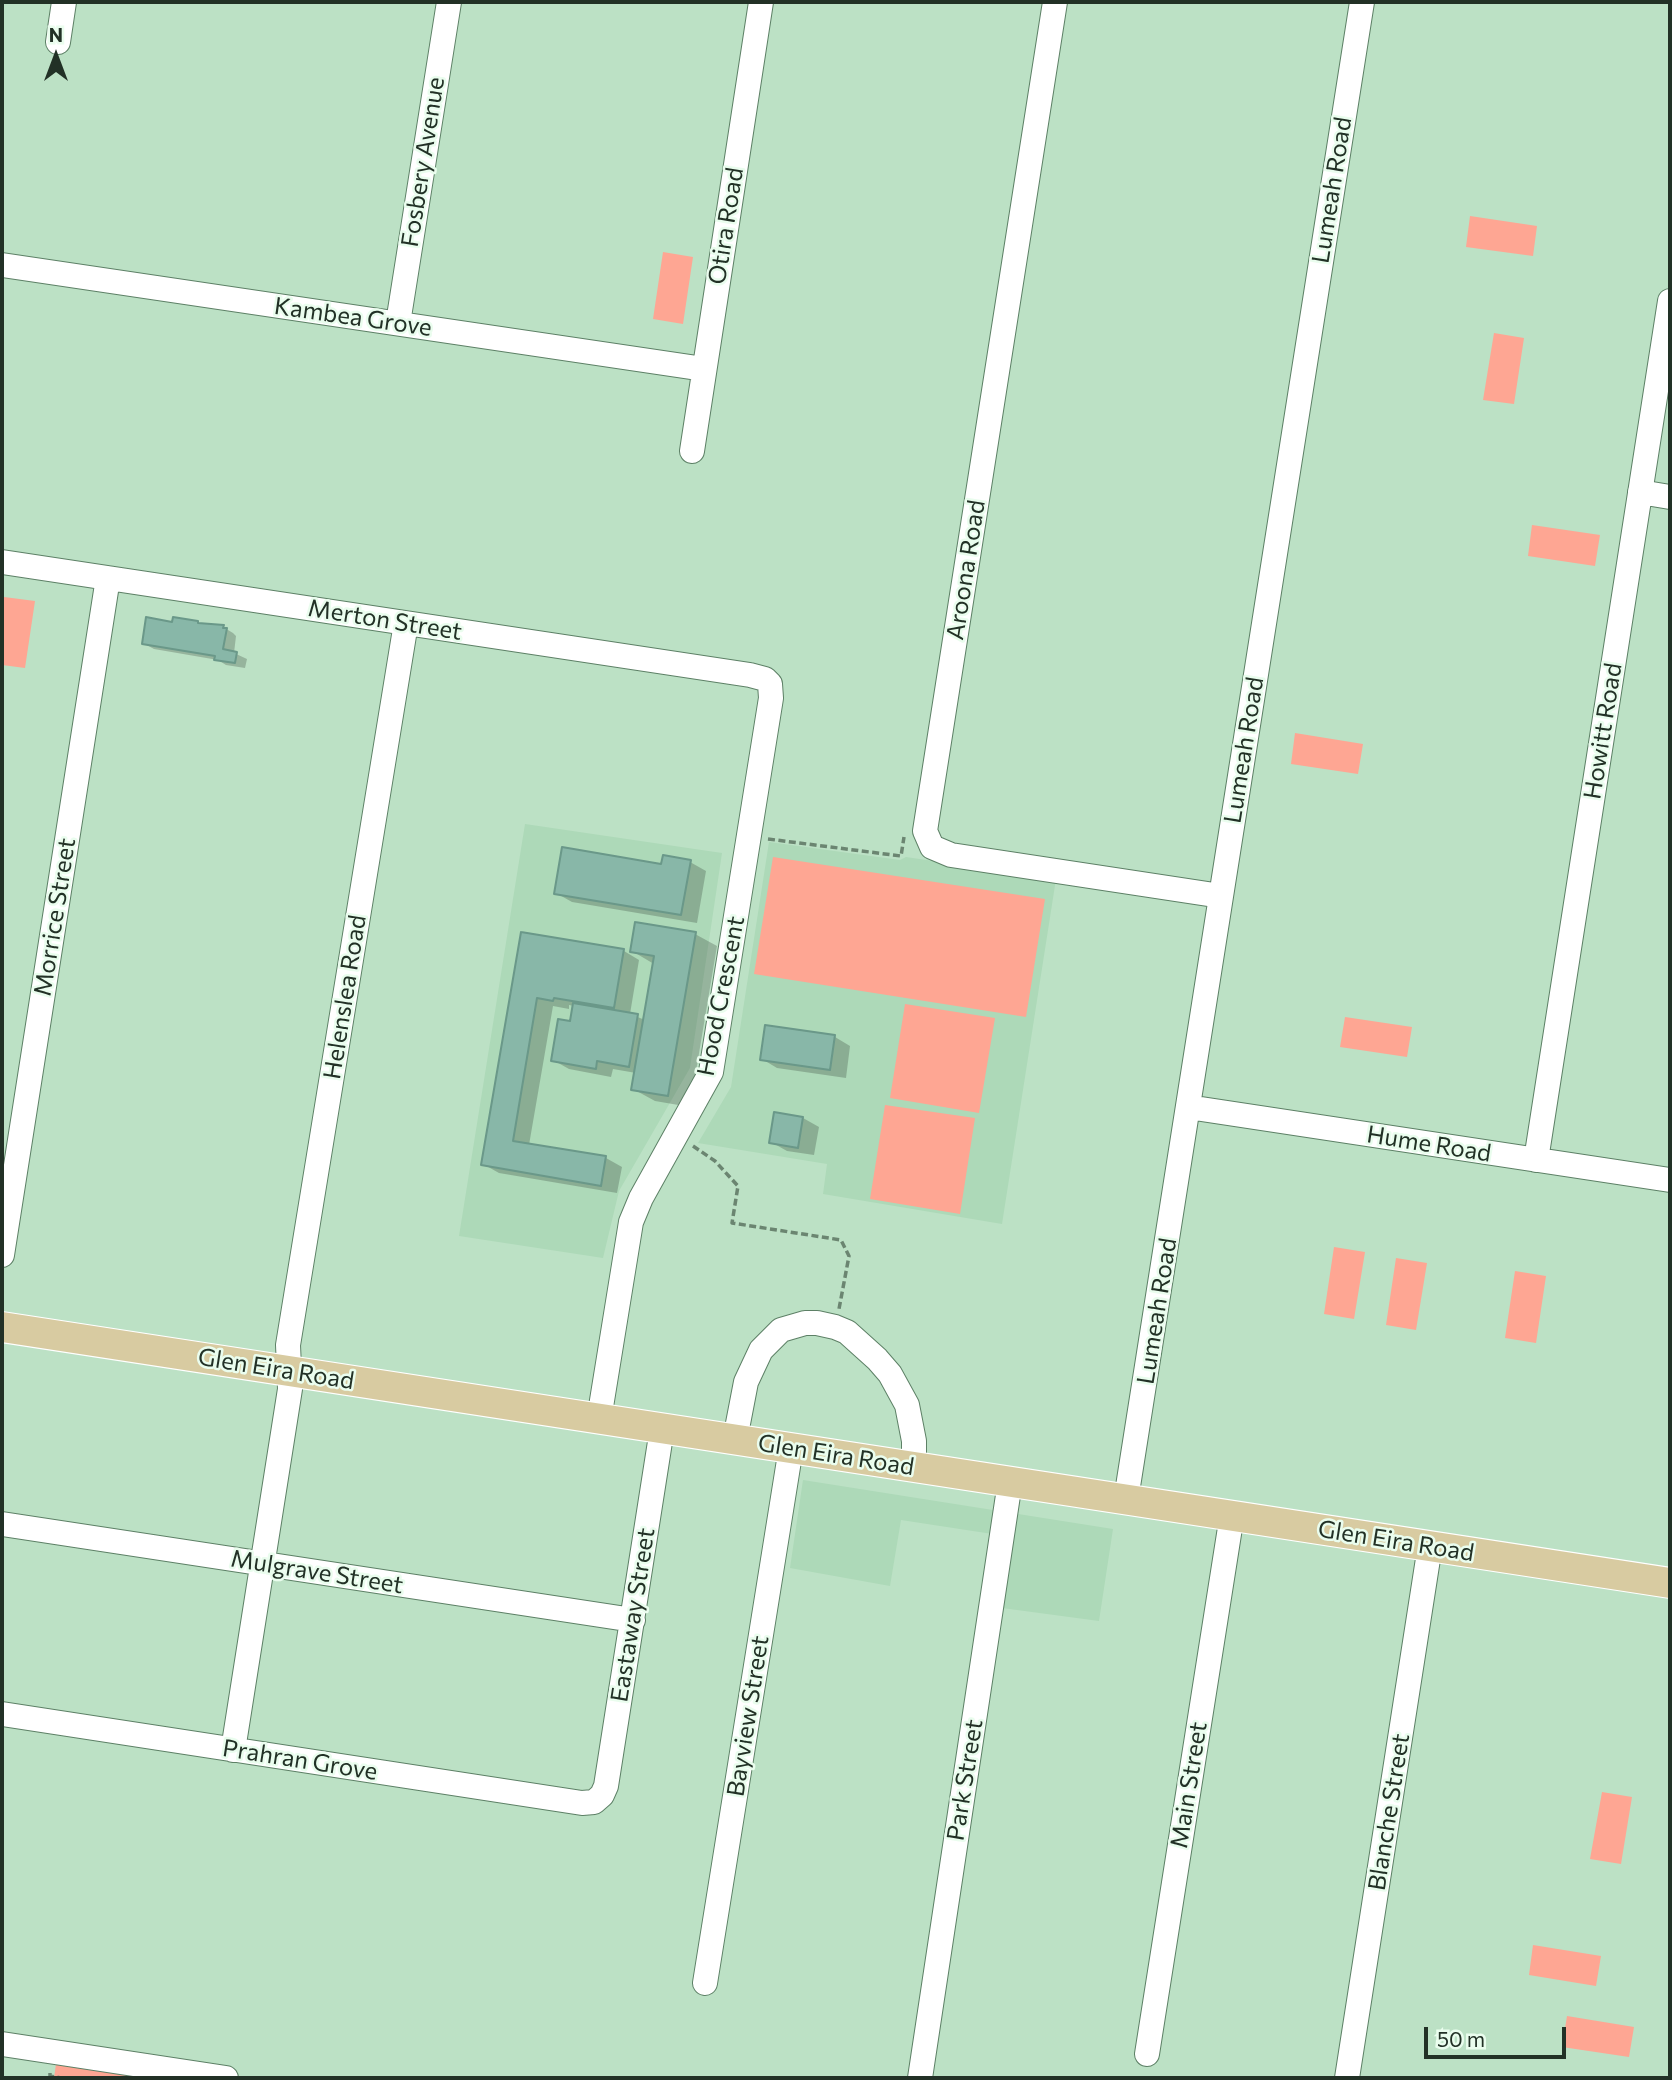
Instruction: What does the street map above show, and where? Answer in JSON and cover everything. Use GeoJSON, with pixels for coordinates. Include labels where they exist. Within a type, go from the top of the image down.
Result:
{"type":"FeatureCollection","features":[{"type":"Feature","properties":{"kind":"main road","name":"Glen Eira Road"},"geometry":{"type":"LineString","coordinates":[[2,1327],[1670,1583]]}},
{"type":"Feature","properties":{"kind":"street"},"geometry":{"type":"LineString","coordinates":[[58,42],[64,2]]}},
{"type":"Feature","properties":{"kind":"street","name":"Fosbery Avenue"},"geometry":{"type":"LineString","coordinates":[[398,323],[449,2]]}},
{"type":"Feature","properties":{"kind":"street","name":"Otira Road"},"geometry":{"type":"LineString","coordinates":[[692,451],[761,2]]}},
{"type":"Feature","properties":{"kind":"street","name":"Aroona Road"},"geometry":{"type":"LineString","coordinates":[[1055,2],[925,831],[932,847],[951,855],[1221,896]]}},
{"type":"Feature","properties":{"kind":"street","name":"Lumeah Road"},"geometry":{"type":"LineString","coordinates":[[1126,1499],[1362,2]]}},
{"type":"Feature","properties":{"kind":"street","name":"Kambea Grove"},"geometry":{"type":"LineString","coordinates":[[2,265],[705,369]]}},
{"type":"Feature","properties":{"kind":"street","name":"Howitt Road"},"geometry":{"type":"LineString","coordinates":[[1536,1160],[1670,301]]}},
{"type":"Feature","properties":{"kind":"street"},"geometry":{"type":"LineString","coordinates":[[1640,492],[1670,497]]}},
{"type":"Feature","properties":{"kind":"street","name":"Merton Street"},"geometry":{"type":"LineString","coordinates":[[2,562],[750,675],[768,681]]}},
{"type":"Feature","properties":{"kind":"street","name":"Morrice Street"},"geometry":{"type":"LineString","coordinates":[[2,1255],[108,578]]}},
{"type":"Feature","properties":{"kind":"street","name":"Helenslea Road"},"geometry":{"type":"LineString","coordinates":[[233,1750],[290,1389],[287,1352],[290,1332],[406,624]]}},
{"type":"Feature","properties":{"kind":"street","name":"Hood Crescent"},"geometry":{"type":"LineString","coordinates":[[599,1419],[631,1222],[641,1198],[711,1072],[771,698],[772,686],[768,681]]}},
{"type":"Feature","properties":{"kind":"street","name":"Hume Road"},"geometry":{"type":"LineString","coordinates":[[1188,1107],[1670,1180]]}},
{"type":"Feature","properties":{"kind":"street"},"geometry":{"type":"LineString","coordinates":[[735,1439],[752,1365],[771,1338],[781,1329],[805,1323],[835,1327],[847,1332],[877,1359],[900,1389],[911,1421],[914,1467]]}},
{"type":"Feature","properties":{"kind":"street","name":"Eastaway Street"},"geometry":{"type":"LineString","coordinates":[[599,1799],[606,1786],[662,1429]]}},
{"type":"Feature","properties":{"kind":"street","name":"Bayview Street"},"geometry":{"type":"LineString","coordinates":[[705,1983],[791,1448]]}},
{"type":"Feature","properties":{"kind":"street","name":"Park Street"},"geometry":{"type":"LineString","coordinates":[[920,2078],[1010,1482]]}},
{"type":"Feature","properties":{"kind":"street","name":"Main Street"},"geometry":{"type":"LineString","coordinates":[[1147,2054],[1232,1515]]}},
{"type":"Feature","properties":{"kind":"street","name":"Mulgrave Street"},"geometry":{"type":"LineString","coordinates":[[2,1524],[633,1620]]}},
{"type":"Feature","properties":{"kind":"street","name":"Blanche Street"},"geometry":{"type":"LineString","coordinates":[[1347,2078],[1430,1546]]}},
{"type":"Feature","properties":{"kind":"street","name":"Prahran Grove"},"geometry":{"type":"LineString","coordinates":[[2,1714],[582,1803],[599,1799]]}},
{"type":"Feature","properties":{"kind":"street"},"geometry":{"type":"LineString","coordinates":[[2,2044],[226,2078]]}},
{"type":"Feature","properties":{"kind":"path"},"geometry":{"type":"LineString","coordinates":[[750,835],[901,856]]}},
{"type":"Feature","properties":{"kind":"path"},"geometry":{"type":"LineString","coordinates":[[677,1135],[715,1161],[738,1186],[732,1223],[841,1240],[849,1256],[835,1327]]}},
{"type":"Feature","properties":{"kind":"shaded area"},"geometry":{"type":"Polygon","coordinates":[[[1470,216],[1537,226],[1533,256],[1466,247],[1470,216]]]}},
{"type":"Feature","properties":{"kind":"shaded area"},"geometry":{"type":"Polygon","coordinates":[[[663,252],[693,257],[683,324],[653,319],[663,252]]]}},
{"type":"Feature","properties":{"kind":"shaded area"},"geometry":{"type":"Polygon","coordinates":[[[1494,333],[1524,338],[1514,404],[1483,400],[1494,333]]]}},
{"type":"Feature","properties":{"kind":"shaded area"},"geometry":{"type":"Polygon","coordinates":[[[1532,525],[1600,535],[1595,566],[1528,556],[1532,525]]]}},
{"type":"Feature","properties":{"kind":"shaded area"},"geometry":{"type":"Polygon","coordinates":[[[4,597],[35,601],[25,668],[2,665],[4,597]]]}},
{"type":"Feature","properties":{"kind":"shaded area"},"geometry":{"type":"Polygon","coordinates":[[[1295,733],[1363,744],[1358,774],[1291,764],[1295,733]]]}},
{"type":"Feature","properties":{"kind":"shaded area"},"geometry":{"type":"Polygon","coordinates":[[[525,824],[722,853],[690,1068],[619,1191],[603,1258],[459,1236],[525,824]]]}},
{"type":"Feature","properties":{"kind":"shaded area"},"geometry":{"type":"Polygon","coordinates":[[[769,842],[900,860],[906,857],[1056,879],[1002,1224],[823,1194],[827,1164],[698,1143],[731,1087],[769,842]]]}},
{"type":"Feature","properties":{"kind":"shaded area"},"geometry":{"type":"Polygon","coordinates":[[[773,857],[1045,899],[1026,1017],[754,974],[773,857]]]}},
{"type":"Feature","properties":{"kind":"shaded area"},"geometry":{"type":"Polygon","coordinates":[[[905,1004],[995,1018],[979,1113],[890,1098],[905,1004]]]}},
{"type":"Feature","properties":{"kind":"shaded area"},"geometry":{"type":"Polygon","coordinates":[[[1345,1017],[1412,1027],[1407,1057],[1340,1047],[1345,1017]]]}},
{"type":"Feature","properties":{"kind":"shaded area"},"geometry":{"type":"Polygon","coordinates":[[[885,1105],[975,1118],[960,1214],[870,1199],[885,1105]]]}},
{"type":"Feature","properties":{"kind":"shaded area"},"geometry":{"type":"Polygon","coordinates":[[[1334,1247],[1365,1252],[1354,1319],[1324,1314],[1334,1247]]]}},
{"type":"Feature","properties":{"kind":"shaded area"},"geometry":{"type":"Polygon","coordinates":[[[1396,1258],[1427,1263],[1416,1330],[1386,1325],[1396,1258]]]}},
{"type":"Feature","properties":{"kind":"shaded area"},"geometry":{"type":"Polygon","coordinates":[[[1515,1271],[1546,1276],[1536,1343],[1505,1338],[1515,1271]]]}},
{"type":"Feature","properties":{"kind":"shaded area"},"geometry":{"type":"Polygon","coordinates":[[[803,1480],[1113,1529],[1099,1621],[1002,1608],[1012,1537],[901,1520],[890,1586],[790,1568],[803,1480]]]}},
{"type":"Feature","properties":{"kind":"shaded area"},"geometry":{"type":"Polygon","coordinates":[[[1602,1792],[1632,1797],[1621,1864],[1590,1859],[1602,1792]]]}},
{"type":"Feature","properties":{"kind":"shaded area"},"geometry":{"type":"Polygon","coordinates":[[[1533,1945],[1601,1956],[1596,1986],[1529,1975],[1533,1945]]]}},
{"type":"Feature","properties":{"kind":"shaded area"},"geometry":{"type":"Polygon","coordinates":[[[1567,2016],[1634,2027],[1629,2057],[1562,2047],[1567,2016]]]}},
{"type":"Feature","properties":{"kind":"shaded area"},"geometry":{"type":"Polygon","coordinates":[[[56,2064],[151,2078],[54,2078],[56,2064]]]}},
{"type":"Feature","properties":{"kind":"building"},"geometry":{"type":"Polygon","coordinates":[[[146,617],[172,622],[173,617],[224,625],[223,628],[227,628],[223,649],[237,652],[235,663],[214,660],[215,656],[142,644],[146,617]]]}},
{"type":"Feature","properties":{"kind":"building"},"geometry":{"type":"Polygon","coordinates":[[[562,847],[661,864],[663,855],[691,860],[681,915],[554,894],[562,847]]]}},
{"type":"Feature","properties":{"kind":"building"},"geometry":{"type":"Polygon","coordinates":[[[635,922],[696,932],[668,1096],[631,1090],[654,956],[630,952],[635,922]]]}},
{"type":"Feature","properties":{"kind":"building"},"geometry":{"type":"Polygon","coordinates":[[[521,932],[624,949],[614,1008],[554,998],[553,1001],[537,998],[513,1141],[606,1156],[601,1186],[481,1165],[521,932]]]}},
{"type":"Feature","properties":{"kind":"building"},"geometry":{"type":"Polygon","coordinates":[[[573,1003],[638,1014],[629,1067],[597,1061],[596,1069],[551,1061],[558,1019],[570,1021],[573,1003]]]}},
{"type":"Feature","properties":{"kind":"building"},"geometry":{"type":"Polygon","coordinates":[[[765,1025],[835,1035],[830,1070],[760,1060],[765,1025]]]}},
{"type":"Feature","properties":{"kind":"building"},"geometry":{"type":"Polygon","coordinates":[[[774,1112],[803,1117],[798,1148],[769,1143],[774,1112]]]}}]}
